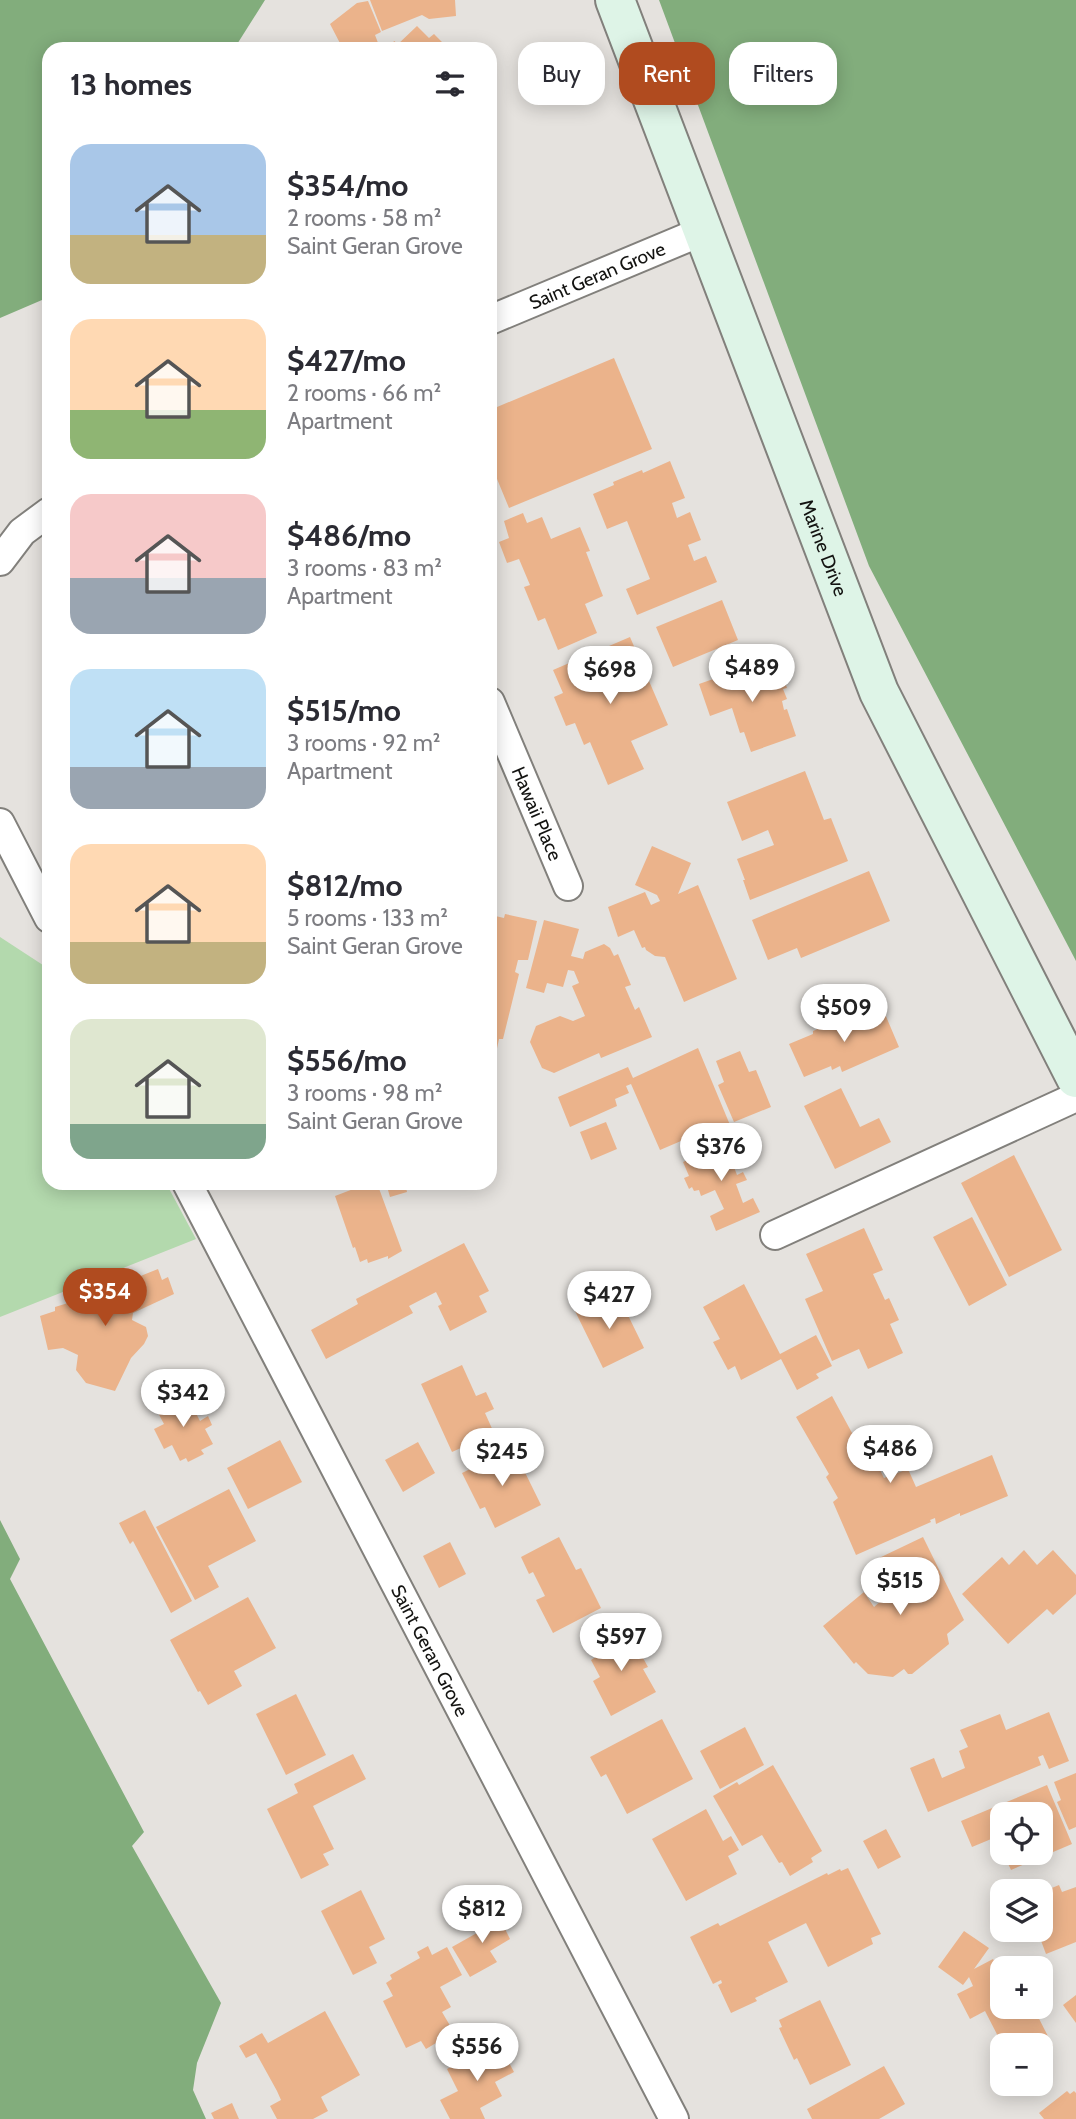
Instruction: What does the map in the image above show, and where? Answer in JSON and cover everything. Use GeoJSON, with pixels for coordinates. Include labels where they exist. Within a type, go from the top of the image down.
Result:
{"type":"FeatureCollection","features":[{"type":"Feature","properties":{"kind":"street","name":"Marine Drive"},"geometry":{"type":"LineString","coordinates":[[615,0],[878,692],[1076,1078]]}},
{"type":"Feature","properties":{"kind":"street","name":"Saint Geran Grove"},"geometry":{"type":"LineString","coordinates":[[497,317],[703,231]]}},
{"type":"Feature","properties":{"kind":"street"},"geometry":{"type":"LineString","coordinates":[[0,561],[22,532],[42,517]]}},
{"type":"Feature","properties":{"kind":"street","name":"Hawaii Place"},"geometry":{"type":"LineString","coordinates":[[497,719],[568,886]]}},
{"type":"Feature","properties":{"kind":"street"},"geometry":{"type":"LineString","coordinates":[[0,823],[42,904]]}},
{"type":"Feature","properties":{"kind":"street"},"geometry":{"type":"LineString","coordinates":[[775,1235],[1076,1097]]}},
{"type":"Feature","properties":{"kind":"street","name":"Saint Geran Grove"},"geometry":{"type":"LineString","coordinates":[[191,1190],[674,2119]]}},
{"type":"Feature","properties":{"kind":"green space"},"geometry":{"type":"Polygon","coordinates":[[[0,0],[265,0],[238,42],[42,42],[42,300],[0,318],[0,0]]]}},
{"type":"Feature","properties":{"kind":"green space"},"geometry":{"type":"Polygon","coordinates":[[[659,0],[1076,0],[1076,961],[869,566],[698,105],[715,105],[715,42],[675,42],[659,0]]]}},
{"type":"Feature","properties":{"kind":"green space"},"geometry":{"type":"Polygon","coordinates":[[[0,937],[42,964],[42,1190],[170,1190],[196,1239],[0,1317],[0,937]]]}},
{"type":"Feature","properties":{"kind":"green space"},"geometry":{"type":"Polygon","coordinates":[[[0,1520],[20,1559],[10,1579],[144,1832],[132,1846],[221,2003],[197,2063],[193,2090],[206,2119],[0,2119],[0,1520]]]}},
{"type":"Feature","properties":{"kind":"building"},"geometry":{"type":"Polygon","coordinates":[[[370,0],[455,0],[456,16],[429,19],[422,15],[382,31],[370,0]]]}},
{"type":"Feature","properties":{"kind":"building"},"geometry":{"type":"Polygon","coordinates":[[[368,1],[381,32],[375,35],[378,42],[339,42],[330,24],[357,3],[368,1]]]}},
{"type":"Feature","properties":{"kind":"building"},"geometry":{"type":"Polygon","coordinates":[[[417,26],[429,38],[434,34],[442,42],[400,42],[417,26]]]}},
{"type":"Feature","properties":{"kind":"building"},"geometry":{"type":"Polygon","coordinates":[[[614,358],[652,449],[509,508],[497,479],[497,407],[614,358]]]}},
{"type":"Feature","properties":{"kind":"building"},"geometry":{"type":"Polygon","coordinates":[[[670,461],[685,498],[672,503],[677,518],[690,512],[701,540],[688,545],[694,561],[706,556],[717,582],[637,615],[626,589],[650,579],[627,521],[607,529],[593,494],[614,485],[613,482],[670,461]]]}},
{"type":"Feature","properties":{"kind":"building"},"geometry":{"type":"Polygon","coordinates":[[[523,513],[527,523],[542,517],[551,539],[580,527],[590,551],[586,552],[603,596],[585,604],[597,633],[558,650],[545,618],[538,621],[524,587],[530,585],[519,559],[507,563],[499,542],[509,538],[504,521],[523,513]]]}},
{"type":"Feature","properties":{"kind":"building"},"geometry":{"type":"Polygon","coordinates":[[[722,600],[738,640],[673,667],[656,627],[722,600]]]}},
{"type":"Feature","properties":{"kind":"building"},"geometry":{"type":"Polygon","coordinates":[[[630,637],[668,725],[631,741],[644,769],[608,785],[590,742],[584,745],[575,723],[566,726],[554,697],[563,693],[553,670],[630,637]]]}},
{"type":"Feature","properties":{"kind":"building"},"geometry":{"type":"Polygon","coordinates":[[[762,662],[766,676],[778,672],[779,675],[782,674],[787,688],[783,689],[787,699],[782,701],[784,710],[787,709],[796,736],[751,752],[744,732],[740,733],[732,708],[710,716],[699,684],[762,662]]]}},
{"type":"Feature","properties":{"kind":"building"},"geometry":{"type":"Polygon","coordinates":[[[805,771],[824,820],[831,818],[848,861],[750,900],[737,859],[774,845],[768,830],[742,841],[727,802],[805,771]]]}},
{"type":"Feature","properties":{"kind":"building"},"geometry":{"type":"Polygon","coordinates":[[[652,846],[691,863],[678,894],[698,885],[737,979],[684,1002],[665,957],[655,956],[645,947],[642,948],[634,930],[618,937],[608,907],[645,892],[651,905],[660,901],[657,895],[635,885],[652,846]]]}},
{"type":"Feature","properties":{"kind":"building"},"geometry":{"type":"Polygon","coordinates":[[[869,871],[890,921],[801,958],[797,948],[768,960],[752,920],[869,871]]]}},
{"type":"Feature","properties":{"kind":"building"},"geometry":{"type":"Polygon","coordinates":[[[505,914],[537,921],[528,960],[518,960],[515,972],[519,974],[503,1039],[499,1039],[497,1048],[497,916],[504,918],[505,914]]]}},
{"type":"Feature","properties":{"kind":"building"},"geometry":{"type":"Polygon","coordinates":[[[544,920],[579,929],[571,956],[583,959],[585,952],[604,944],[614,956],[618,954],[631,985],[625,987],[635,1010],[639,1007],[652,1037],[601,1058],[599,1053],[554,1073],[542,1068],[530,1042],[536,1026],[560,1016],[573,1021],[585,1016],[572,986],[579,983],[574,971],[568,970],[563,987],[547,983],[544,993],[526,988],[544,920]]]}},
{"type":"Feature","properties":{"kind":"building"},"geometry":{"type":"Polygon","coordinates":[[[855,1013],[860,1024],[885,1014],[899,1047],[842,1072],[840,1066],[832,1070],[831,1066],[804,1077],[789,1044],[855,1013]]]}},
{"type":"Feature","properties":{"kind":"building"},"geometry":{"type":"Polygon","coordinates":[[[698,1048],[730,1125],[683,1145],[681,1141],[660,1150],[631,1084],[626,1086],[629,1093],[615,1099],[617,1106],[570,1127],[558,1097],[628,1067],[633,1078],[698,1048]]]}},
{"type":"Feature","properties":{"kind":"building"},"geometry":{"type":"Polygon","coordinates":[[[740,1051],[749,1072],[756,1070],[771,1107],[734,1122],[718,1085],[724,1082],[716,1061],[740,1051]]]}},
{"type":"Feature","properties":{"kind":"building"},"geometry":{"type":"Polygon","coordinates":[[[841,1088],[860,1127],[879,1118],[891,1142],[835,1169],[804,1106],[841,1088]]]}},
{"type":"Feature","properties":{"kind":"building"},"geometry":{"type":"Polygon","coordinates":[[[606,1122],[617,1149],[591,1160],[580,1132],[606,1122]]]}},
{"type":"Feature","properties":{"kind":"building"},"geometry":{"type":"Polygon","coordinates":[[[730,1141],[737,1141],[741,1151],[731,1159],[737,1175],[743,1172],[747,1180],[736,1184],[743,1203],[753,1198],[760,1212],[716,1231],[710,1216],[724,1209],[715,1190],[701,1196],[699,1190],[694,1191],[692,1187],[689,1189],[684,1178],[689,1176],[683,1162],[730,1141]]]}},
{"type":"Feature","properties":{"kind":"building"},"geometry":{"type":"Polygon","coordinates":[[[1014,1155],[1062,1250],[1009,1277],[961,1183],[1014,1155]]]}},
{"type":"Feature","properties":{"kind":"building"},"geometry":{"type":"Polygon","coordinates":[[[351,1190],[380,1190],[402,1251],[388,1259],[388,1256],[368,1263],[367,1259],[360,1262],[335,1196],[351,1190]]]}},
{"type":"Feature","properties":{"kind":"building"},"geometry":{"type":"Polygon","coordinates":[[[388,1190],[407,1190],[407,1192],[390,1197],[388,1190]]]}},
{"type":"Feature","properties":{"kind":"building"},"geometry":{"type":"Polygon","coordinates":[[[972,1217],[1007,1285],[969,1306],[933,1237],[972,1217]]]}},
{"type":"Feature","properties":{"kind":"building"},"geometry":{"type":"Polygon","coordinates":[[[864,1228],[883,1270],[873,1274],[885,1300],[889,1298],[899,1320],[890,1324],[903,1353],[868,1369],[859,1349],[832,1361],[805,1299],[823,1291],[806,1254],[864,1228]]]}},
{"type":"Feature","properties":{"kind":"building"},"geometry":{"type":"Polygon","coordinates":[[[464,1243],[489,1291],[479,1296],[487,1312],[450,1331],[438,1306],[442,1304],[436,1292],[409,1306],[413,1313],[326,1359],[311,1330],[358,1304],[356,1299],[464,1243]]]}},
{"type":"Feature","properties":{"kind":"building"},"geometry":{"type":"Polygon","coordinates":[[[158,1269],[162,1280],[168,1277],[174,1294],[133,1313],[132,1320],[146,1327],[148,1336],[131,1358],[115,1391],[86,1383],[76,1370],[78,1355],[63,1348],[48,1350],[40,1316],[55,1311],[55,1307],[81,1299],[105,1309],[93,1295],[158,1269]]]}},
{"type":"Feature","properties":{"kind":"building"},"geometry":{"type":"Polygon","coordinates":[[[744,1284],[780,1354],[816,1335],[832,1366],[816,1374],[819,1378],[797,1390],[781,1359],[741,1380],[735,1366],[728,1370],[713,1342],[720,1339],[703,1307],[744,1284]]]}},
{"type":"Feature","properties":{"kind":"building"},"geometry":{"type":"Polygon","coordinates":[[[609,1294],[615,1306],[622,1303],[644,1348],[603,1368],[575,1311],[609,1294]]]}},
{"type":"Feature","properties":{"kind":"building"},"geometry":{"type":"Polygon","coordinates":[[[462,1365],[476,1396],[486,1392],[494,1409],[485,1413],[494,1433],[452,1452],[421,1384],[462,1365]]]}},
{"type":"Feature","properties":{"kind":"building"},"geometry":{"type":"Polygon","coordinates":[[[186,1394],[200,1421],[208,1416],[212,1425],[205,1429],[213,1444],[201,1450],[204,1454],[188,1462],[186,1458],[180,1461],[172,1445],[164,1449],[154,1429],[164,1424],[156,1409],[186,1394]]]}},
{"type":"Feature","properties":{"kind":"building"},"geometry":{"type":"Polygon","coordinates":[[[832,1396],[865,1457],[872,1454],[884,1478],[908,1469],[916,1487],[992,1455],[1008,1496],[936,1524],[935,1518],[856,1555],[833,1502],[838,1498],[826,1477],[829,1474],[796,1417],[832,1396]]]}},
{"type":"Feature","properties":{"kind":"building"},"geometry":{"type":"Polygon","coordinates":[[[280,1440],[302,1482],[248,1509],[227,1468],[280,1440]]]}},
{"type":"Feature","properties":{"kind":"building"},"geometry":{"type":"Polygon","coordinates":[[[418,1442],[435,1473],[403,1492],[385,1460],[418,1442]]]}},
{"type":"Feature","properties":{"kind":"building"},"geometry":{"type":"Polygon","coordinates":[[[513,1448],[541,1505],[495,1528],[485,1507],[480,1509],[462,1473],[513,1448]]]}},
{"type":"Feature","properties":{"kind":"building"},"geometry":{"type":"Polygon","coordinates":[[[229,1489],[256,1541],[208,1566],[219,1587],[195,1600],[156,1527],[229,1489]]]}},
{"type":"Feature","properties":{"kind":"building"},"geometry":{"type":"Polygon","coordinates":[[[145,1510],[192,1601],[171,1613],[133,1541],[130,1544],[119,1523],[145,1510]]]}},
{"type":"Feature","properties":{"kind":"building"},"geometry":{"type":"Polygon","coordinates":[[[559,1537],[576,1570],[581,1568],[601,1608],[553,1633],[536,1600],[545,1596],[533,1572],[529,1574],[521,1557],[559,1537]]]}},
{"type":"Feature","properties":{"kind":"building"},"geometry":{"type":"Polygon","coordinates":[[[923,1537],[964,1620],[947,1634],[949,1644],[912,1674],[908,1674],[904,1669],[893,1677],[868,1674],[856,1662],[854,1664],[823,1626],[864,1592],[874,1607],[898,1586],[895,1576],[890,1578],[879,1558],[923,1537]]]}},
{"type":"Feature","properties":{"kind":"building"},"geometry":{"type":"Polygon","coordinates":[[[450,1542],[466,1574],[439,1588],[423,1556],[450,1542]]]}},
{"type":"Feature","properties":{"kind":"building"},"geometry":{"type":"Polygon","coordinates":[[[1024,1550],[1037,1565],[1053,1550],[1076,1575],[1076,1594],[1053,1615],[1047,1609],[1008,1644],[962,1594],[1002,1557],[1009,1565],[1024,1550]]]}},
{"type":"Feature","properties":{"kind":"building"},"geometry":{"type":"Polygon","coordinates":[[[248,1597],[276,1648],[234,1671],[242,1686],[208,1705],[170,1640],[248,1597]]]}},
{"type":"Feature","properties":{"kind":"building"},"geometry":{"type":"Polygon","coordinates":[[[621,1628],[634,1651],[638,1649],[648,1667],[643,1669],[656,1692],[611,1716],[593,1681],[600,1677],[591,1660],[602,1653],[596,1642],[621,1628]]]}},
{"type":"Feature","properties":{"kind":"building"},"geometry":{"type":"Polygon","coordinates":[[[296,1694],[326,1755],[286,1775],[256,1714],[296,1694]]]}},
{"type":"Feature","properties":{"kind":"building"},"geometry":{"type":"Polygon","coordinates":[[[1049,1712],[1069,1761],[1049,1769],[1043,1755],[1038,1757],[1041,1765],[928,1812],[910,1768],[934,1758],[942,1778],[965,1768],[959,1751],[968,1747],[960,1730],[1000,1714],[1006,1730],[1049,1712]]]}},
{"type":"Feature","properties":{"kind":"building"},"geometry":{"type":"Polygon","coordinates":[[[662,1719],[693,1779],[627,1814],[606,1774],[601,1777],[590,1757],[662,1719]]]}},
{"type":"Feature","properties":{"kind":"building"},"geometry":{"type":"Polygon","coordinates":[[[745,1727],[764,1765],[720,1789],[700,1751],[745,1727]]]}},
{"type":"Feature","properties":{"kind":"building"},"geometry":{"type":"Polygon","coordinates":[[[353,1754],[366,1779],[313,1806],[334,1849],[323,1854],[329,1865],[301,1879],[267,1809],[298,1793],[294,1784],[353,1754]]]}},
{"type":"Feature","properties":{"kind":"building"},"geometry":{"type":"Polygon","coordinates":[[[773,1765],[822,1851],[811,1858],[813,1862],[790,1876],[762,1835],[742,1846],[713,1796],[737,1782],[739,1785],[773,1765]]]}},
{"type":"Feature","properties":{"kind":"building"},"geometry":{"type":"Polygon","coordinates":[[[1076,1773],[1076,1827],[1069,1830],[1057,1802],[1061,1800],[1054,1782],[1076,1773]]]}},
{"type":"Feature","properties":{"kind":"building"},"geometry":{"type":"Polygon","coordinates":[[[1047,1785],[1072,1844],[1053,1852],[1053,1802],[1006,1802],[1047,1785]]]}},
{"type":"Feature","properties":{"kind":"building"},"geometry":{"type":"Polygon","coordinates":[[[706,1809],[723,1841],[731,1836],[739,1850],[728,1856],[737,1874],[686,1901],[652,1839],[706,1809]]]}},
{"type":"Feature","properties":{"kind":"building"},"geometry":{"type":"Polygon","coordinates":[[[990,1809],[990,1840],[972,1847],[961,1821],[990,1809]]]}},
{"type":"Feature","properties":{"kind":"building"},"geometry":{"type":"Polygon","coordinates":[[[886,1829],[901,1857],[878,1869],[863,1841],[886,1829]]]}},
{"type":"Feature","properties":{"kind":"building"},"geometry":{"type":"Polygon","coordinates":[[[1009,1865],[1023,1865],[1011,1870],[1009,1865]]]}},
{"type":"Feature","properties":{"kind":"building"},"geometry":{"type":"Polygon","coordinates":[[[848,1868],[881,1934],[871,1938],[873,1944],[828,1967],[806,1923],[768,1942],[788,1982],[731,2013],[718,1985],[722,1983],[721,1980],[713,1984],[690,1937],[718,1923],[720,1926],[827,1873],[828,1875],[848,1868]]]}},
{"type":"Feature","properties":{"kind":"building"},"geometry":{"type":"Polygon","coordinates":[[[1059,1885],[1062,1892],[1076,1887],[1076,1942],[1046,1954],[1042,1942],[1053,1942],[1053,1888],[1059,1885]]]}},
{"type":"Feature","properties":{"kind":"building"},"geometry":{"type":"Polygon","coordinates":[[[361,1890],[385,1939],[369,1947],[377,1963],[353,1975],[321,1911],[361,1890]]]}},
{"type":"Feature","properties":{"kind":"building"},"geometry":{"type":"Polygon","coordinates":[[[496,1911],[510,1939],[490,1951],[497,1962],[470,1977],[452,1947],[484,1929],[479,1921],[496,1911]]]}},
{"type":"Feature","properties":{"kind":"building"},"geometry":{"type":"Polygon","coordinates":[[[964,1931],[989,1948],[974,1969],[990,1961],[990,2019],[1039,2019],[1046,2033],[996,2033],[985,2011],[970,2019],[957,1994],[973,1986],[969,1977],[963,1985],[938,1967],[964,1931]]]}},
{"type":"Feature","properties":{"kind":"building"},"geometry":{"type":"Polygon","coordinates":[[[428,1946],[432,1955],[447,1947],[462,1975],[440,1987],[451,2007],[442,2012],[452,2029],[444,2033],[446,2037],[426,2049],[421,2041],[406,2048],[383,2001],[393,1996],[386,1983],[392,1979],[390,1975],[420,1958],[417,1952],[428,1946]]]}},
{"type":"Feature","properties":{"kind":"building"},"geometry":{"type":"Polygon","coordinates":[[[1076,1995],[1076,2023],[1063,2005],[1076,1995]]]}},
{"type":"Feature","properties":{"kind":"building"},"geometry":{"type":"Polygon","coordinates":[[[820,2000],[851,2065],[810,2085],[797,2058],[794,2060],[779,2028],[782,2027],[779,2020],[820,2000]]]}},
{"type":"Feature","properties":{"kind":"building"},"geometry":{"type":"Polygon","coordinates":[[[325,2011],[360,2075],[321,2097],[328,2111],[313,2119],[277,2119],[270,2106],[281,2100],[277,2091],[256,2053],[246,2058],[239,2046],[262,2033],[268,2043],[325,2011]]]}},
{"type":"Feature","properties":{"kind":"building"},"geometry":{"type":"Polygon","coordinates":[[[502,2041],[514,2072],[495,2082],[502,2096],[480,2108],[485,2119],[450,2119],[440,2100],[458,2091],[447,2069],[502,2041]]]}},
{"type":"Feature","properties":{"kind":"building"},"geometry":{"type":"Polygon","coordinates":[[[884,2066],[905,2104],[879,2119],[812,2119],[807,2109],[884,2066]]]}},
{"type":"Feature","properties":{"kind":"building"},"geometry":{"type":"Polygon","coordinates":[[[1067,2091],[1070,2094],[1074,2091],[1076,2093],[1076,2119],[1044,2119],[1039,2113],[1067,2091]]]}},
{"type":"Feature","properties":{"kind":"building"},"geometry":{"type":"Polygon","coordinates":[[[232,2103],[239,2119],[214,2119],[211,2113],[232,2103]]]}}]}
